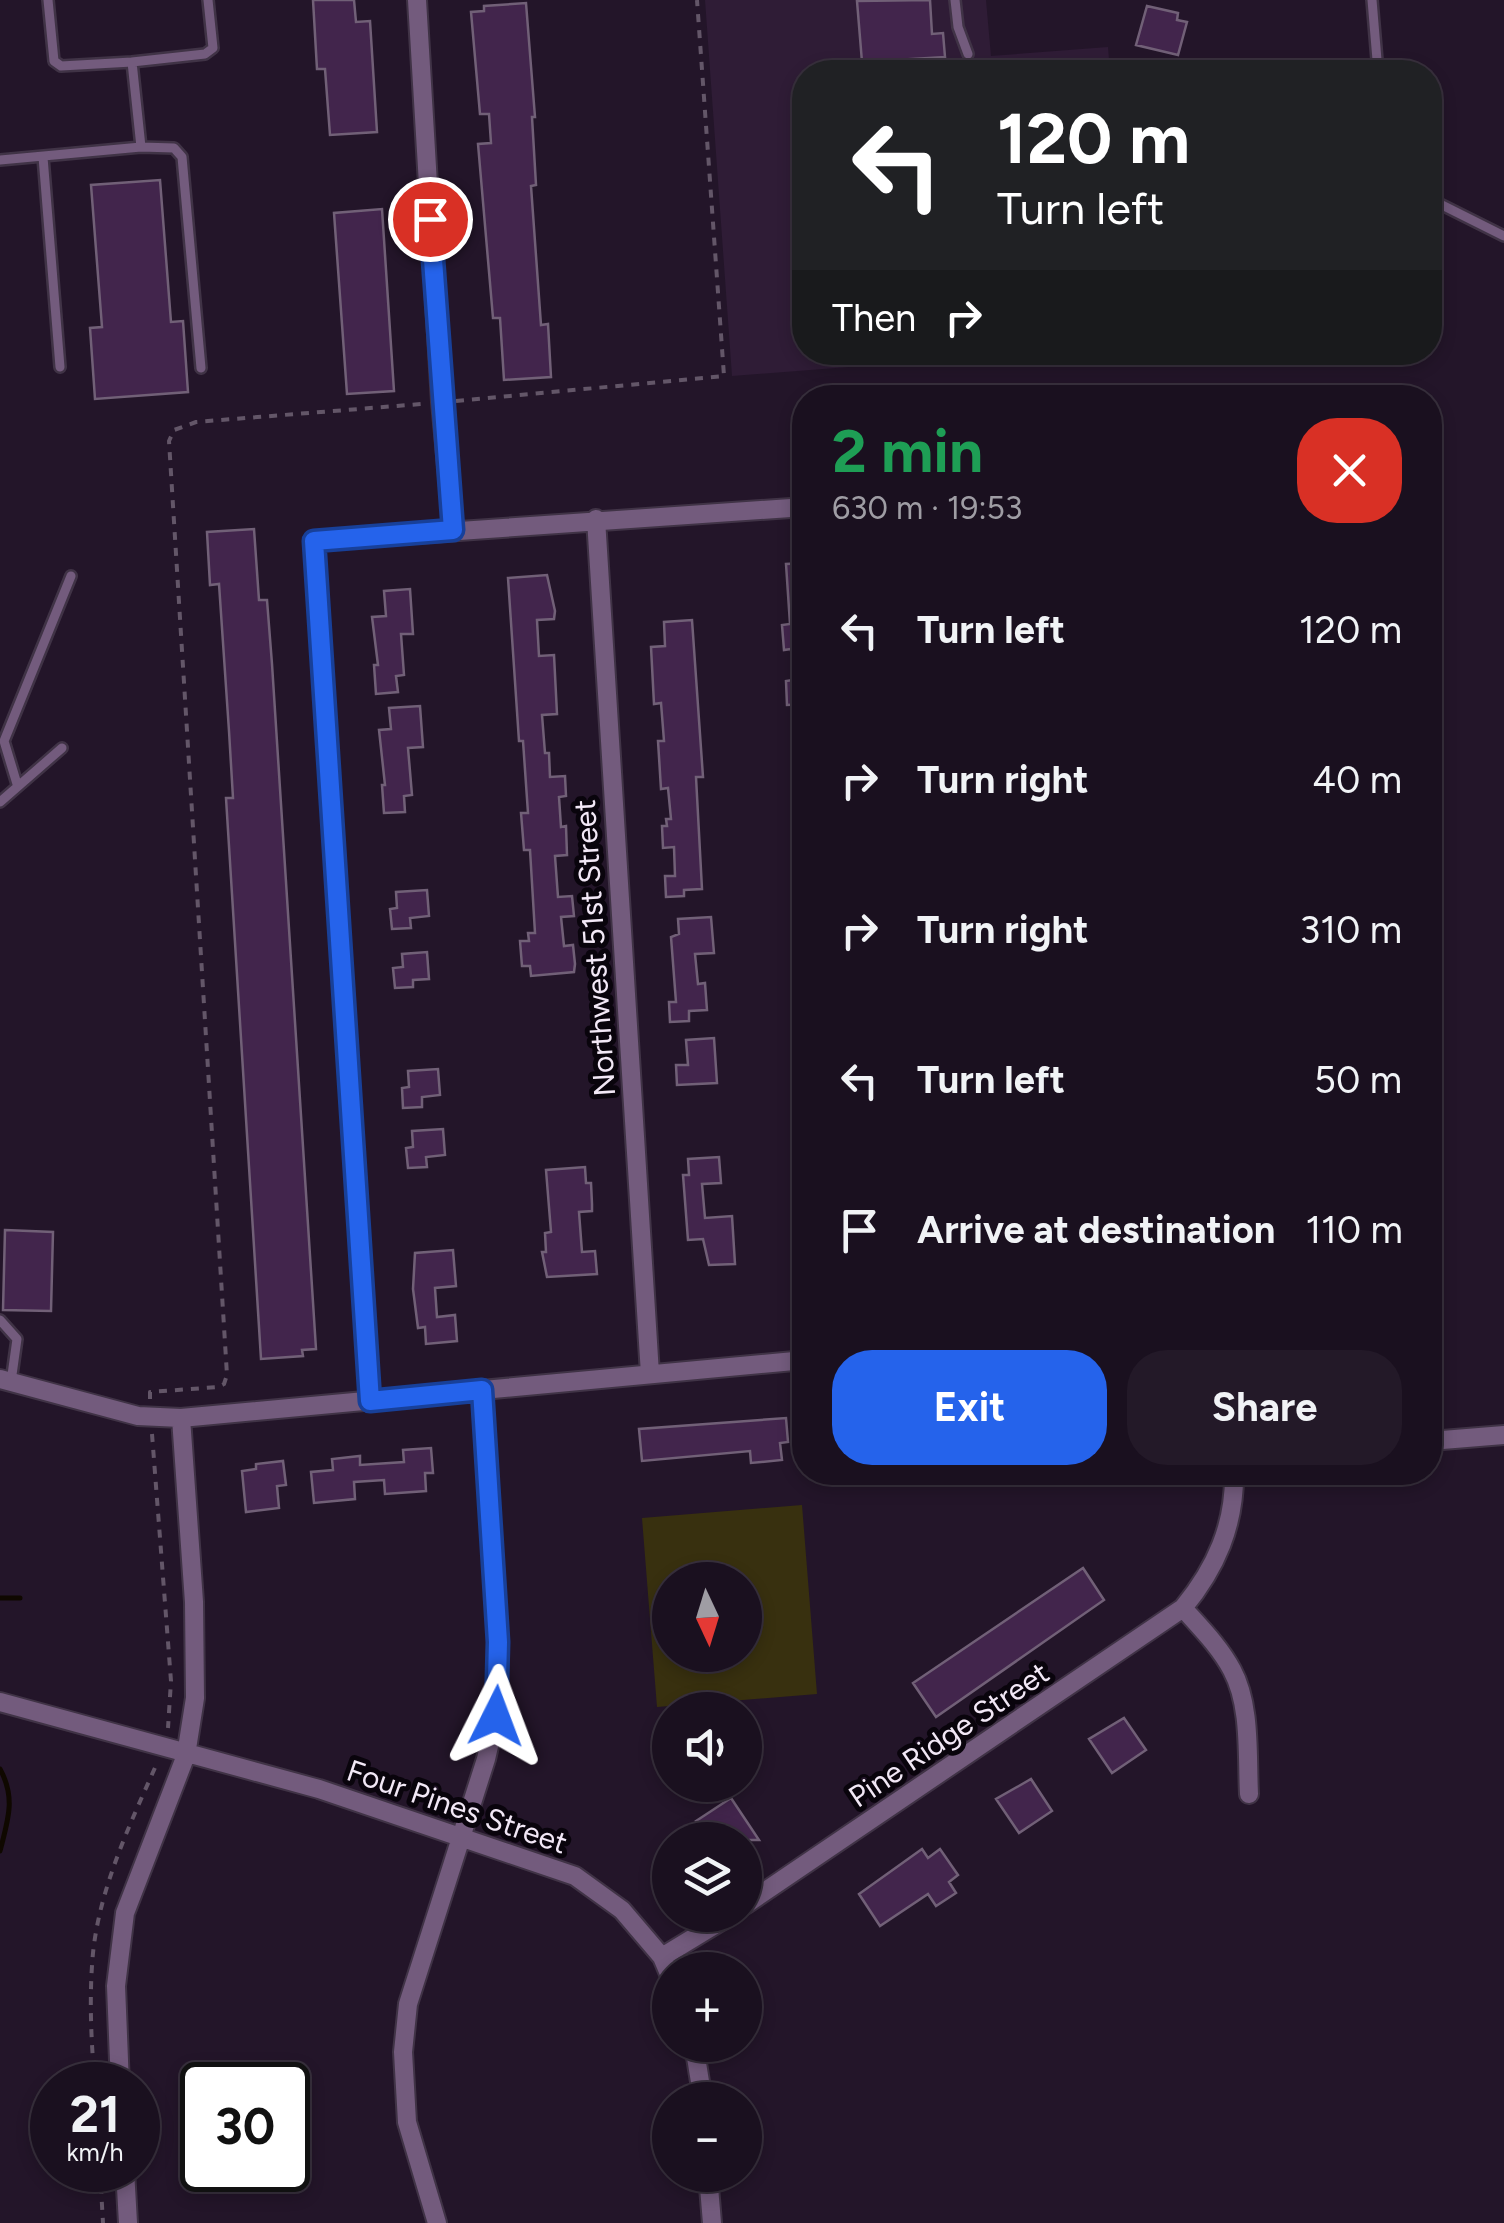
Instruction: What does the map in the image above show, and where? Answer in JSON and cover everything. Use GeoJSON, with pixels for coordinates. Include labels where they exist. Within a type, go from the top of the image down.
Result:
{"type":"FeatureCollection","features":[{"type":"Feature","properties":{"kind":"street"},"geometry":{"type":"LineString","coordinates":[[417,0],[441,402],[453,530]]}},
{"type":"Feature","properties":{"kind":"street"},"geometry":{"type":"LineString","coordinates":[[370,1401],[314,541],[792,508]]}},
{"type":"Feature","properties":{"kind":"street","name":"Northwest 51st Street"},"geometry":{"type":"LineString","coordinates":[[596,519],[650,1374]]}},
{"type":"Feature","properties":{"kind":"street"},"geometry":{"type":"LineString","coordinates":[[5,1381],[138,1416],[181,1418],[792,1361]]}},
{"type":"Feature","properties":{"kind":"street"},"geometry":{"type":"LineString","coordinates":[[438,2223],[407,2122],[402,2052],[408,2004],[492,1736],[499,1682],[482,1390]]}},
{"type":"Feature","properties":{"kind":"street"},"geometry":{"type":"LineString","coordinates":[[119,2062],[116,1986],[126,1913],[186,1755],[195,1698],[194,1602],[181,1418]]}},
{"type":"Feature","properties":{"kind":"street"},"geometry":{"type":"LineString","coordinates":[[1442,1440],[1504,1435]]}},
{"type":"Feature","properties":{"kind":"street"},"geometry":{"type":"LineString","coordinates":[[1233,1485],[1230,1522],[1220,1550],[1200,1587],[1183,1608],[1224,1655],[1238,1682],[1249,1794]]}},
{"type":"Feature","properties":{"kind":"street","name":"Pine Ridge Street"},"geometry":{"type":"LineString","coordinates":[[762,1894],[1183,1608]]}},
{"type":"Feature","properties":{"kind":"street","name":"Four Pines Street"},"geometry":{"type":"LineString","coordinates":[[0,1702],[319,1789],[575,1876],[622,1910],[658,1952]]}},
{"type":"Feature","properties":{"kind":"street"},"geometry":{"type":"LineString","coordinates":[[670,1952],[703,1932]]}},
{"type":"Feature","properties":{"kind":"street"},"geometry":{"type":"LineString","coordinates":[[126,2192],[128,2223]]}},
{"type":"Feature","properties":{"kind":"street"},"geometry":{"type":"LineString","coordinates":[[709,2192],[712,2223]]}},
{"type":"Feature","properties":{"kind":"lane"},"geometry":{"type":"LineString","coordinates":[[48,0],[54,61],[61,66],[205,54],[213,48],[208,0]]}},
{"type":"Feature","properties":{"kind":"lane"},"geometry":{"type":"LineString","coordinates":[[955,0],[968,54]]}},
{"type":"Feature","properties":{"kind":"lane"},"geometry":{"type":"LineString","coordinates":[[1372,0],[1377,60]]}},
{"type":"Feature","properties":{"kind":"lane"},"geometry":{"type":"LineString","coordinates":[[132,62],[141,147]]}},
{"type":"Feature","properties":{"kind":"lane"},"geometry":{"type":"LineString","coordinates":[[0,160],[141,147],[174,148],[182,157],[201,368]]}},
{"type":"Feature","properties":{"kind":"lane"},"geometry":{"type":"LineString","coordinates":[[43,156],[60,367]]}},
{"type":"Feature","properties":{"kind":"lane"},"geometry":{"type":"LineString","coordinates":[[1442,204],[1504,236]]}},
{"type":"Feature","properties":{"kind":"lane"},"geometry":{"type":"LineString","coordinates":[[18,784],[4,741],[70,576]]}},
{"type":"Feature","properties":{"kind":"lane"},"geometry":{"type":"LineString","coordinates":[[0,802],[62,748]]}},
{"type":"Feature","properties":{"kind":"lane"},"geometry":{"type":"LineString","coordinates":[[0,1320],[17,1339],[5,1381]]}},
{"type":"Feature","properties":{"kind":"path"},"geometry":{"type":"LineString","coordinates":[[150,1392],[218,1386],[224,1384],[227,1375],[169,441],[174,430],[196,422],[724,376],[697,0]]}},
{"type":"Feature","properties":{"kind":"path"},"geometry":{"type":"LineString","coordinates":[[101,2192],[103,2223]]}},
{"type":"Feature","properties":{"kind":"shaded area"},"geometry":{"type":"Polygon","coordinates":[[[705,0],[986,0],[991,56],[1108,47],[1109,60],[792,60],[792,365],[874,365],[732,376],[705,0]]]}},
{"type":"Feature","properties":{"kind":"shaded area"},"geometry":{"type":"Polygon","coordinates":[[[802,1505],[817,1694],[762,1698],[762,1692],[656,1692],[654,1672],[762,1672],[762,1562],[652,1562],[652,1644],[642,1518],[802,1505]]]}},
{"type":"Feature","properties":{"kind":"building"},"geometry":{"type":"Polygon","coordinates":[[[313,0],[354,0],[356,22],[370,21],[377,132],[330,135],[325,69],[317,69],[313,0]]]}},
{"type":"Feature","properties":{"kind":"building"},"geometry":{"type":"Polygon","coordinates":[[[930,0],[932,34],[943,33],[945,57],[862,60],[857,1],[930,0]]]}},
{"type":"Feature","properties":{"kind":"building"},"geometry":{"type":"Polygon","coordinates":[[[526,3],[535,117],[536,185],[531,186],[541,325],[548,324],[551,377],[504,380],[500,318],[493,318],[478,144],[491,143],[489,114],[480,114],[471,12],[484,11],[484,6],[526,3]]]}},
{"type":"Feature","properties":{"kind":"building"},"geometry":{"type":"Polygon","coordinates":[[[1147,6],[1178,13],[1177,20],[1187,22],[1178,55],[1136,45],[1147,6]]]}},
{"type":"Feature","properties":{"kind":"building"},"geometry":{"type":"Polygon","coordinates":[[[160,180],[171,322],[183,321],[188,392],[95,399],[90,328],[102,327],[91,185],[160,180]]]}},
{"type":"Feature","properties":{"kind":"building"},"geometry":{"type":"Polygon","coordinates":[[[382,209],[394,391],[347,394],[334,213],[382,209]]]}},
{"type":"Feature","properties":{"kind":"building"},"geometry":{"type":"Polygon","coordinates":[[[254,529],[259,600],[267,600],[272,664],[316,1349],[302,1350],[303,1356],[261,1359],[226,798],[233,798],[229,731],[219,584],[210,585],[207,532],[254,529]]]}},
{"type":"Feature","properties":{"kind":"building"},"geometry":{"type":"Polygon","coordinates":[[[786,564],[792,564],[792,664],[791,649],[784,650],[782,625],[790,624],[786,564]]]}},
{"type":"Feature","properties":{"kind":"building"},"geometry":{"type":"Polygon","coordinates":[[[547,575],[555,611],[554,619],[537,620],[539,656],[554,655],[557,714],[542,715],[550,777],[565,776],[566,796],[559,797],[567,855],[555,856],[558,897],[572,896],[574,916],[561,917],[564,946],[573,945],[575,964],[574,972],[531,976],[530,966],[522,966],[520,941],[529,941],[528,933],[535,933],[530,850],[524,850],[521,813],[528,813],[508,578],[547,575]]]}},
{"type":"Feature","properties":{"kind":"building"},"geometry":{"type":"Polygon","coordinates":[[[410,589],[413,634],[401,634],[404,675],[396,676],[398,692],[376,694],[374,665],[378,665],[372,617],[386,616],[384,591],[410,589]]]}},
{"type":"Feature","properties":{"kind":"building"},"geometry":{"type":"Polygon","coordinates":[[[692,620],[703,777],[696,777],[702,889],[666,897],[665,876],[675,876],[674,847],[663,848],[662,826],[667,826],[666,819],[671,819],[668,788],[661,789],[658,741],[664,741],[661,703],[654,704],[651,647],[665,646],[664,622],[692,620]]]}},
{"type":"Feature","properties":{"kind":"building"},"geometry":{"type":"Polygon","coordinates":[[[792,680],[792,705],[787,705],[786,681],[792,680]]]}},
{"type":"Feature","properties":{"kind":"building"},"geometry":{"type":"Polygon","coordinates":[[[420,706],[423,747],[408,748],[412,795],[404,796],[405,812],[384,813],[379,730],[391,729],[389,708],[420,706]]]}},
{"type":"Feature","properties":{"kind":"building"},"geometry":{"type":"Polygon","coordinates":[[[427,890],[429,916],[410,918],[411,928],[392,929],[390,909],[397,908],[396,892],[427,890]]]}},
{"type":"Feature","properties":{"kind":"building"},"geometry":{"type":"Polygon","coordinates":[[[711,917],[714,953],[695,954],[698,984],[705,983],[707,1010],[689,1011],[689,1021],[670,1022],[669,1002],[676,1002],[671,937],[679,934],[678,919],[711,917]]]}},
{"type":"Feature","properties":{"kind":"building"},"geometry":{"type":"Polygon","coordinates":[[[427,952],[429,979],[413,980],[413,987],[395,988],[393,968],[403,967],[402,954],[427,952]]]}},
{"type":"Feature","properties":{"kind":"building"},"geometry":{"type":"Polygon","coordinates":[[[714,1038],[717,1083],[677,1085],[676,1065],[688,1065],[686,1040],[714,1038]]]}},
{"type":"Feature","properties":{"kind":"building"},"geometry":{"type":"Polygon","coordinates":[[[438,1069],[440,1095],[422,1097],[422,1107],[403,1108],[402,1088],[409,1087],[408,1071],[438,1069]]]}},
{"type":"Feature","properties":{"kind":"building"},"geometry":{"type":"Polygon","coordinates":[[[443,1129],[445,1155],[426,1157],[427,1167],[408,1168],[406,1148],[413,1147],[412,1131],[443,1129]]]}},
{"type":"Feature","properties":{"kind":"building"},"geometry":{"type":"Polygon","coordinates":[[[719,1157],[721,1183],[702,1184],[705,1218],[732,1216],[735,1264],[709,1265],[703,1239],[688,1240],[683,1175],[689,1175],[688,1159],[719,1157]]]}},
{"type":"Feature","properties":{"kind":"building"},"geometry":{"type":"Polygon","coordinates":[[[585,1167],[586,1183],[591,1183],[592,1211],[579,1212],[582,1252],[595,1251],[597,1274],[547,1277],[542,1252],[546,1252],[545,1233],[551,1232],[546,1170],[585,1167]]]}},
{"type":"Feature","properties":{"kind":"building"},"geometry":{"type":"Polygon","coordinates":[[[5,1230],[53,1232],[51,1311],[3,1310],[5,1230]]]}},
{"type":"Feature","properties":{"kind":"building"},"geometry":{"type":"Polygon","coordinates":[[[453,1250],[456,1286],[435,1288],[437,1317],[455,1315],[457,1341],[426,1344],[425,1327],[418,1328],[413,1289],[415,1253],[453,1250]]]}},
{"type":"Feature","properties":{"kind":"building"},"geometry":{"type":"Polygon","coordinates":[[[786,1418],[788,1442],[780,1443],[782,1460],[751,1463],[750,1451],[642,1461],[639,1429],[786,1418]]]}},
{"type":"Feature","properties":{"kind":"building"},"geometry":{"type":"Polygon","coordinates":[[[431,1448],[433,1473],[425,1473],[426,1491],[385,1494],[384,1480],[354,1482],[355,1499],[314,1503],[311,1472],[333,1470],[332,1459],[360,1456],[360,1465],[404,1462],[403,1450],[431,1448]]]}},
{"type":"Feature","properties":{"kind":"building"},"geometry":{"type":"Polygon","coordinates":[[[283,1461],[286,1485],[277,1486],[279,1508],[246,1512],[242,1471],[256,1469],[256,1464],[283,1461]]]}},
{"type":"Feature","properties":{"kind":"building"},"geometry":{"type":"Polygon","coordinates":[[[1083,1568],[1104,1600],[936,1717],[913,1683],[1083,1568]]]}},
{"type":"Feature","properties":{"kind":"building"},"geometry":{"type":"Polygon","coordinates":[[[1124,1718],[1146,1750],[1112,1773],[1089,1739],[1124,1718]]]}},
{"type":"Feature","properties":{"kind":"building"},"geometry":{"type":"Polygon","coordinates":[[[1031,1779],[1052,1811],[1019,1833],[996,1799],[1031,1779]]]}},
{"type":"Feature","properties":{"kind":"building"},"geometry":{"type":"Polygon","coordinates":[[[725,1802],[734,1802],[747,1822],[697,1822],[725,1802]]]}},
{"type":"Feature","properties":{"kind":"building"},"geometry":{"type":"Polygon","coordinates":[[[922,1849],[928,1858],[940,1849],[958,1875],[949,1882],[956,1893],[936,1906],[928,1894],[880,1926],[859,1894],[922,1849]]]}},
{"type":"Feature","properties":{"kind":"waterway"},"geometry":{"type":"LineString","coordinates":[[0,1598],[20,1598]]}},
{"type":"Feature","properties":{"kind":"waterway"},"geometry":{"type":"LineString","coordinates":[[0,1769],[9,1800],[0,1851]]}},
{"type":"Feature","properties":{"kind":"route"},"geometry":{"type":"LineString","coordinates":[[430,219],[453,530],[314,541],[370,1401],[482,1390],[498,1642],[496,1716]]}}]}
